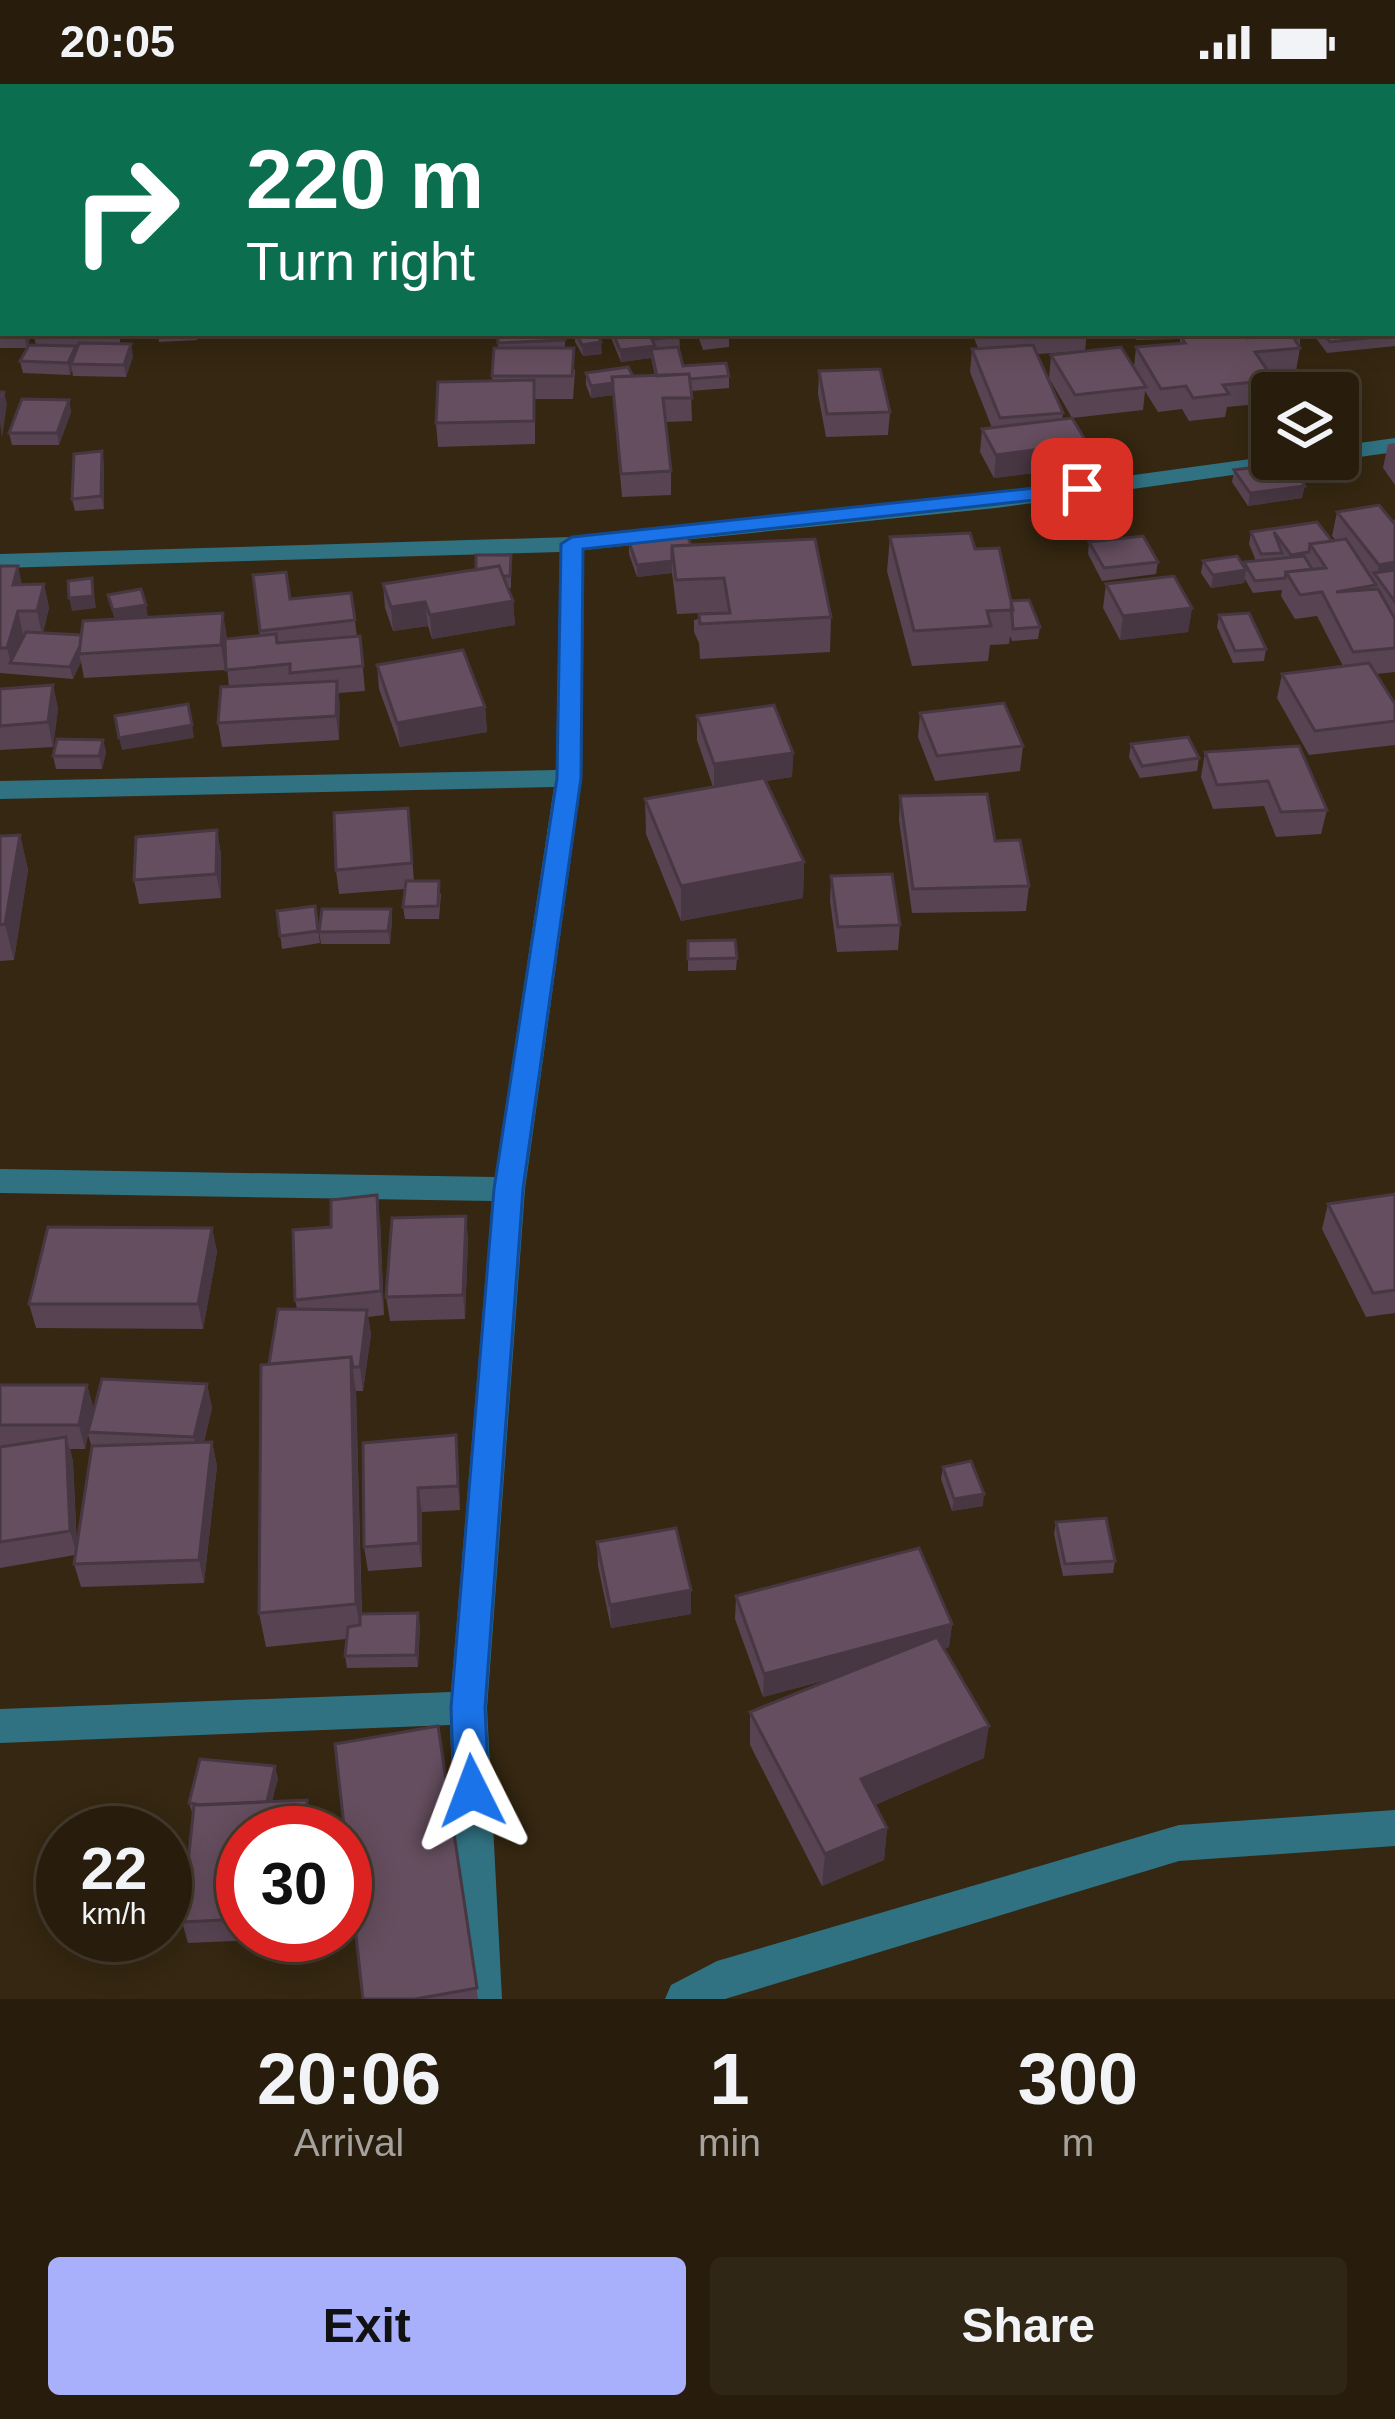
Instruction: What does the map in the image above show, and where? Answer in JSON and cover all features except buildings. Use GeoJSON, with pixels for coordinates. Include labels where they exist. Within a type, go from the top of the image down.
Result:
{"type":"FeatureCollection","features":[{"type":"Feature","properties":{"kind":"street"},"geometry":{"type":"LineString","coordinates":[[1359,450],[1395,445]]}},
{"type":"Feature","properties":{"kind":"street"},"geometry":{"type":"LineString","coordinates":[[0,561],[572,544],[996,501],[1251,465]]}},
{"type":"Feature","properties":{"kind":"street"},"geometry":{"type":"LineString","coordinates":[[482,1999],[468,1708],[508,1189],[569,778],[572,544]]}},
{"type":"Feature","properties":{"kind":"street"},"geometry":{"type":"LineString","coordinates":[[0,790],[569,778]]}},
{"type":"Feature","properties":{"kind":"street"},"geometry":{"type":"LineString","coordinates":[[0,1181],[508,1189]]}},
{"type":"Feature","properties":{"kind":"street"},"geometry":{"type":"LineString","coordinates":[[0,1726],[468,1708]]}},
{"type":"Feature","properties":{"kind":"street"},"geometry":{"type":"LineString","coordinates":[[686,1999],[717,1982],[1180,1843],[1395,1828]]}},
{"type":"Feature","properties":{"kind":"route"},"geometry":{"type":"LineString","coordinates":[[472,1791],[468,1708],[508,1189],[569,778],[572,544],[1082,489]]}}]}
